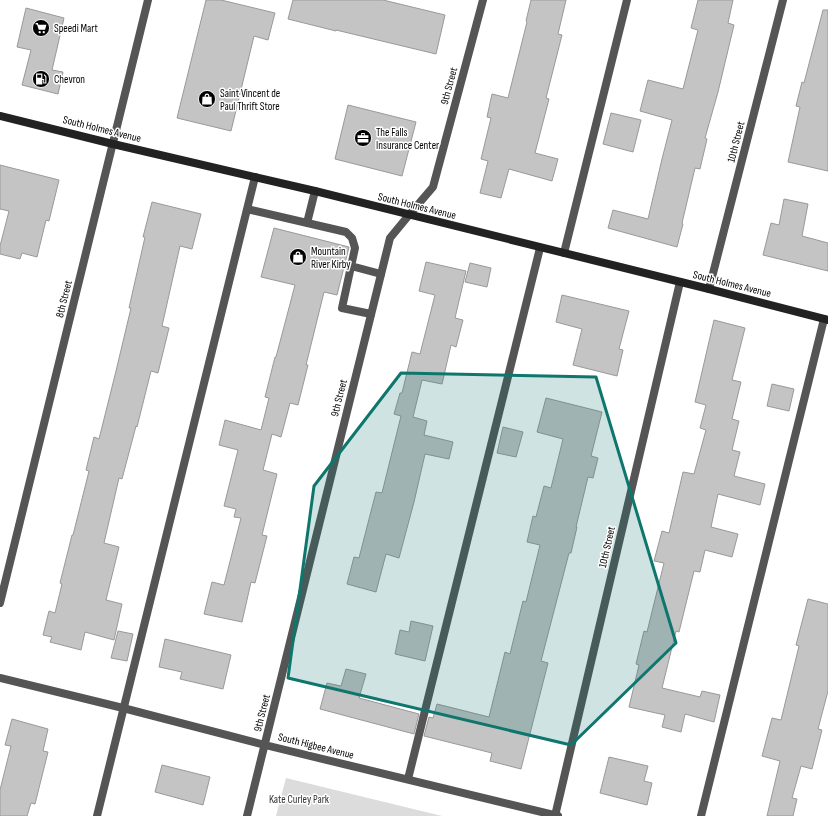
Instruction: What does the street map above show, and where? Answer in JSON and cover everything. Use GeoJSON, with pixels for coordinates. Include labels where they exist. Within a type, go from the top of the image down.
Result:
{"type":"FeatureCollection","features":[{"type":"Feature","properties":{"kind":"main road","name":"South Holmes Avenue"},"geometry":{"type":"LineString","coordinates":[[0,116],[315,191],[709,289],[826,320]]}},
{"type":"Feature","properties":{"kind":"street","name":"8th Street"},"geometry":{"type":"LineString","coordinates":[[0,603],[148,0]]}},
{"type":"Feature","properties":{"kind":"street","name":"9th Street"},"geometry":{"type":"LineString","coordinates":[[247,816],[390,238],[433,187],[483,0]]}},
{"type":"Feature","properties":{"kind":"street"},"geometry":{"type":"LineString","coordinates":[[564,253],[627,0]]}},
{"type":"Feature","properties":{"kind":"street","name":"10th Street"},"geometry":{"type":"LineString","coordinates":[[709,289],[784,0]]}},
{"type":"Feature","properties":{"kind":"street"},"geometry":{"type":"LineString","coordinates":[[97,816],[255,177]]}},
{"type":"Feature","properties":{"kind":"street"},"geometry":{"type":"LineString","coordinates":[[306,223],[315,191]]}},
{"type":"Feature","properties":{"kind":"street"},"geometry":{"type":"LineString","coordinates":[[247,209],[346,232],[352,238],[356,248],[342,308],[371,314]]}},
{"type":"Feature","properties":{"kind":"street"},"geometry":{"type":"LineString","coordinates":[[408,779],[540,248]]}},
{"type":"Feature","properties":{"kind":"street"},"geometry":{"type":"LineString","coordinates":[[351,266],[381,274]]}},
{"type":"Feature","properties":{"kind":"street","name":"10th Street"},"geometry":{"type":"LineString","coordinates":[[556,816],[680,282]]}},
{"type":"Feature","properties":{"kind":"street"},"geometry":{"type":"LineString","coordinates":[[701,816],[826,320]]}},
{"type":"Feature","properties":{"kind":"street","name":"South Higbee Avenue"},"geometry":{"type":"LineString","coordinates":[[0,678],[556,816]]}},
{"type":"Feature","properties":{"kind":"highlighted area"},"geometry":{"type":"Polygon","coordinates":[[[401,373],[596,377],[676,643],[571,745],[288,678],[314,486],[401,373]]]}},
{"type":"Feature","properties":{"kind":"green space","name":"Kate Curley Park"},"geometry":{"type":"Polygon","coordinates":[[[286,778],[442,816],[276,816],[286,778]]]}},
{"type":"Feature","properties":{"kind":"building"},"geometry":{"type":"Polygon","coordinates":[[[206,0],[221,0],[275,13],[268,40],[254,36],[231,131],[177,118],[206,0]]]}},
{"type":"Feature","properties":{"kind":"building"},"geometry":{"type":"Polygon","coordinates":[[[293,0],[383,0],[445,15],[436,54],[288,19],[293,0]]]}},
{"type":"Feature","properties":{"kind":"building"},"geometry":{"type":"Polygon","coordinates":[[[531,0],[566,0],[558,34],[562,35],[546,98],[549,99],[535,153],[558,159],[552,181],[509,169],[501,198],[480,193],[488,161],[481,159],[491,118],[487,117],[492,94],[508,98],[531,0]]]}},
{"type":"Feature","properties":{"kind":"building"},"geometry":{"type":"Polygon","coordinates":[[[698,0],[733,0],[728,23],[734,25],[705,138],[707,139],[700,169],[695,168],[677,247],[608,228],[613,210],[648,219],[672,120],[640,111],[648,80],[683,89],[698,30],[691,28],[698,0]]]}},
{"type":"Feature","properties":{"kind":"building"},"geometry":{"type":"Polygon","coordinates":[[[26,8],[64,18],[52,70],[63,72],[58,94],[22,85],[31,50],[17,47],[26,8]]]}},
{"type":"Feature","properties":{"kind":"building"},"geometry":{"type":"Polygon","coordinates":[[[823,10],[828,10],[828,171],[788,162],[800,107],[796,106],[802,82],[804,83],[823,10]]]}},
{"type":"Feature","properties":{"kind":"building"},"geometry":{"type":"Polygon","coordinates":[[[348,105],[416,122],[402,176],[335,159],[348,105]]]}},
{"type":"Feature","properties":{"kind":"building"},"geometry":{"type":"Polygon","coordinates":[[[611,113],[641,120],[633,152],[603,144],[611,113]]]}},
{"type":"Feature","properties":{"kind":"building"},"geometry":{"type":"Polygon","coordinates":[[[0,165],[59,180],[49,221],[46,220],[37,257],[22,253],[20,259],[0,254],[0,246],[9,211],[0,209],[0,165]]]}},
{"type":"Feature","properties":{"kind":"building"},"geometry":{"type":"Polygon","coordinates":[[[784,199],[808,204],[802,236],[828,243],[828,271],[763,255],[771,223],[779,225],[784,199]]]}},
{"type":"Feature","properties":{"kind":"building"},"geometry":{"type":"Polygon","coordinates":[[[152,202],[201,214],[192,249],[180,246],[162,326],[169,328],[158,373],[151,371],[122,479],[119,478],[104,543],[119,547],[106,600],[122,604],[114,640],[85,632],[81,650],[50,642],[52,637],[43,635],[49,611],[55,613],[62,584],[60,583],[89,471],[86,470],[94,437],[99,439],[131,308],[129,308],[145,237],[143,237],[152,202]]]}},
{"type":"Feature","properties":{"kind":"building"},"geometry":{"type":"Polygon","coordinates":[[[274,228],[349,247],[337,295],[324,292],[298,405],[290,403],[281,437],[272,434],[263,470],[277,474],[262,535],[267,536],[255,583],[251,582],[242,622],[204,614],[212,582],[224,585],[241,518],[234,517],[236,509],[224,506],[238,450],[219,445],[225,420],[261,430],[269,398],[265,397],[295,285],[261,277],[274,228]]]}},
{"type":"Feature","properties":{"kind":"building"},"geometry":{"type":"Polygon","coordinates":[[[426,262],[466,271],[455,318],[463,320],[456,347],[451,345],[442,384],[422,380],[413,417],[427,421],[424,435],[453,442],[449,459],[425,454],[399,558],[386,554],[376,592],[347,584],[354,557],[359,558],[376,492],[382,493],[401,416],[394,414],[400,393],[402,393],[412,352],[420,354],[435,295],[419,291],[426,262]]]}},
{"type":"Feature","properties":{"kind":"building"},"geometry":{"type":"Polygon","coordinates":[[[470,263],[491,268],[487,287],[465,282],[470,263]]]}},
{"type":"Feature","properties":{"kind":"building"},"geometry":{"type":"Polygon","coordinates":[[[562,295],[629,311],[619,349],[623,350],[617,376],[573,365],[582,329],[556,322],[562,295]]]}},
{"type":"Feature","properties":{"kind":"building"},"geometry":{"type":"Polygon","coordinates":[[[714,320],[745,328],[732,380],[741,382],[732,419],[739,421],[732,450],[740,452],[734,476],[765,484],[760,505],[718,494],[711,527],[738,534],[732,557],[705,550],[700,572],[694,571],[679,632],[676,631],[662,688],[700,697],[702,691],[720,695],[714,722],[685,714],[681,732],[662,727],[665,715],[629,707],[639,665],[636,664],[644,631],[647,632],[664,563],[654,561],[662,531],[669,533],[683,472],[694,474],[706,430],[700,428],[706,405],[695,402],[714,320]]]}},
{"type":"Feature","properties":{"kind":"building"},"geometry":{"type":"Polygon","coordinates":[[[772,384],[794,389],[789,411],[767,406],[772,384]]]}},
{"type":"Feature","properties":{"kind":"building"},"geometry":{"type":"Polygon","coordinates":[[[546,398],[602,412],[591,456],[598,458],[593,478],[588,477],[571,553],[569,553],[541,661],[548,663],[521,769],[490,761],[492,753],[424,736],[429,717],[433,718],[437,704],[489,717],[505,652],[510,654],[523,601],[526,602],[540,545],[527,542],[533,516],[536,517],[544,486],[551,488],[563,439],[537,432],[546,398]]]}},
{"type":"Feature","properties":{"kind":"building"},"geometry":{"type":"Polygon","coordinates":[[[503,427],[523,432],[516,457],[497,453],[503,427]]]}},
{"type":"Feature","properties":{"kind":"building"},"geometry":{"type":"Polygon","coordinates":[[[808,599],[828,604],[828,691],[818,729],[822,730],[812,769],[801,766],[792,798],[797,799],[793,816],[767,816],[780,761],[762,756],[772,718],[781,720],[799,646],[796,645],[808,599]]]}},
{"type":"Feature","properties":{"kind":"building"},"geometry":{"type":"Polygon","coordinates":[[[411,621],[433,626],[425,661],[395,654],[400,630],[409,632],[411,621]]]}},
{"type":"Feature","properties":{"kind":"building"},"geometry":{"type":"Polygon","coordinates":[[[118,631],[133,634],[127,661],[111,658],[118,631]]]}},
{"type":"Feature","properties":{"kind":"building"},"geometry":{"type":"Polygon","coordinates":[[[165,639],[231,655],[223,689],[180,679],[182,672],[159,667],[165,639]]]}},
{"type":"Feature","properties":{"kind":"building"},"geometry":{"type":"Polygon","coordinates":[[[346,669],[366,674],[359,698],[419,714],[414,734],[320,709],[327,683],[341,686],[346,669]]]}},
{"type":"Feature","properties":{"kind":"building"},"geometry":{"type":"Polygon","coordinates":[[[12,719],[48,729],[43,751],[48,752],[35,804],[31,803],[27,816],[0,816],[0,790],[11,746],[5,745],[12,719]]]}},
{"type":"Feature","properties":{"kind":"building"},"geometry":{"type":"Polygon","coordinates":[[[609,757],[648,766],[644,781],[652,783],[647,805],[600,793],[609,757]]]}},
{"type":"Feature","properties":{"kind":"building"},"geometry":{"type":"Polygon","coordinates":[[[162,765],[210,777],[203,805],[155,792],[162,765]]]}},
{"type":"Feature","properties":{"kind":"place","name":"Speedi Mart"},"geometry":{"type":"Point","coordinates":[41,28]}},
{"type":"Feature","properties":{"kind":"place","name":"Chevron"},"geometry":{"type":"Point","coordinates":[41,79]}},
{"type":"Feature","properties":{"kind":"place","name":"Saint Vincent de Paul Thrift Store"},"geometry":{"type":"Point","coordinates":[207,99]}},
{"type":"Feature","properties":{"kind":"place","name":"The Falls Insurance Center"},"geometry":{"type":"Point","coordinates":[363,138]}},
{"type":"Feature","properties":{"kind":"place","name":"Mountain River Kirby"},"geometry":{"type":"Point","coordinates":[298,257]}}]}
